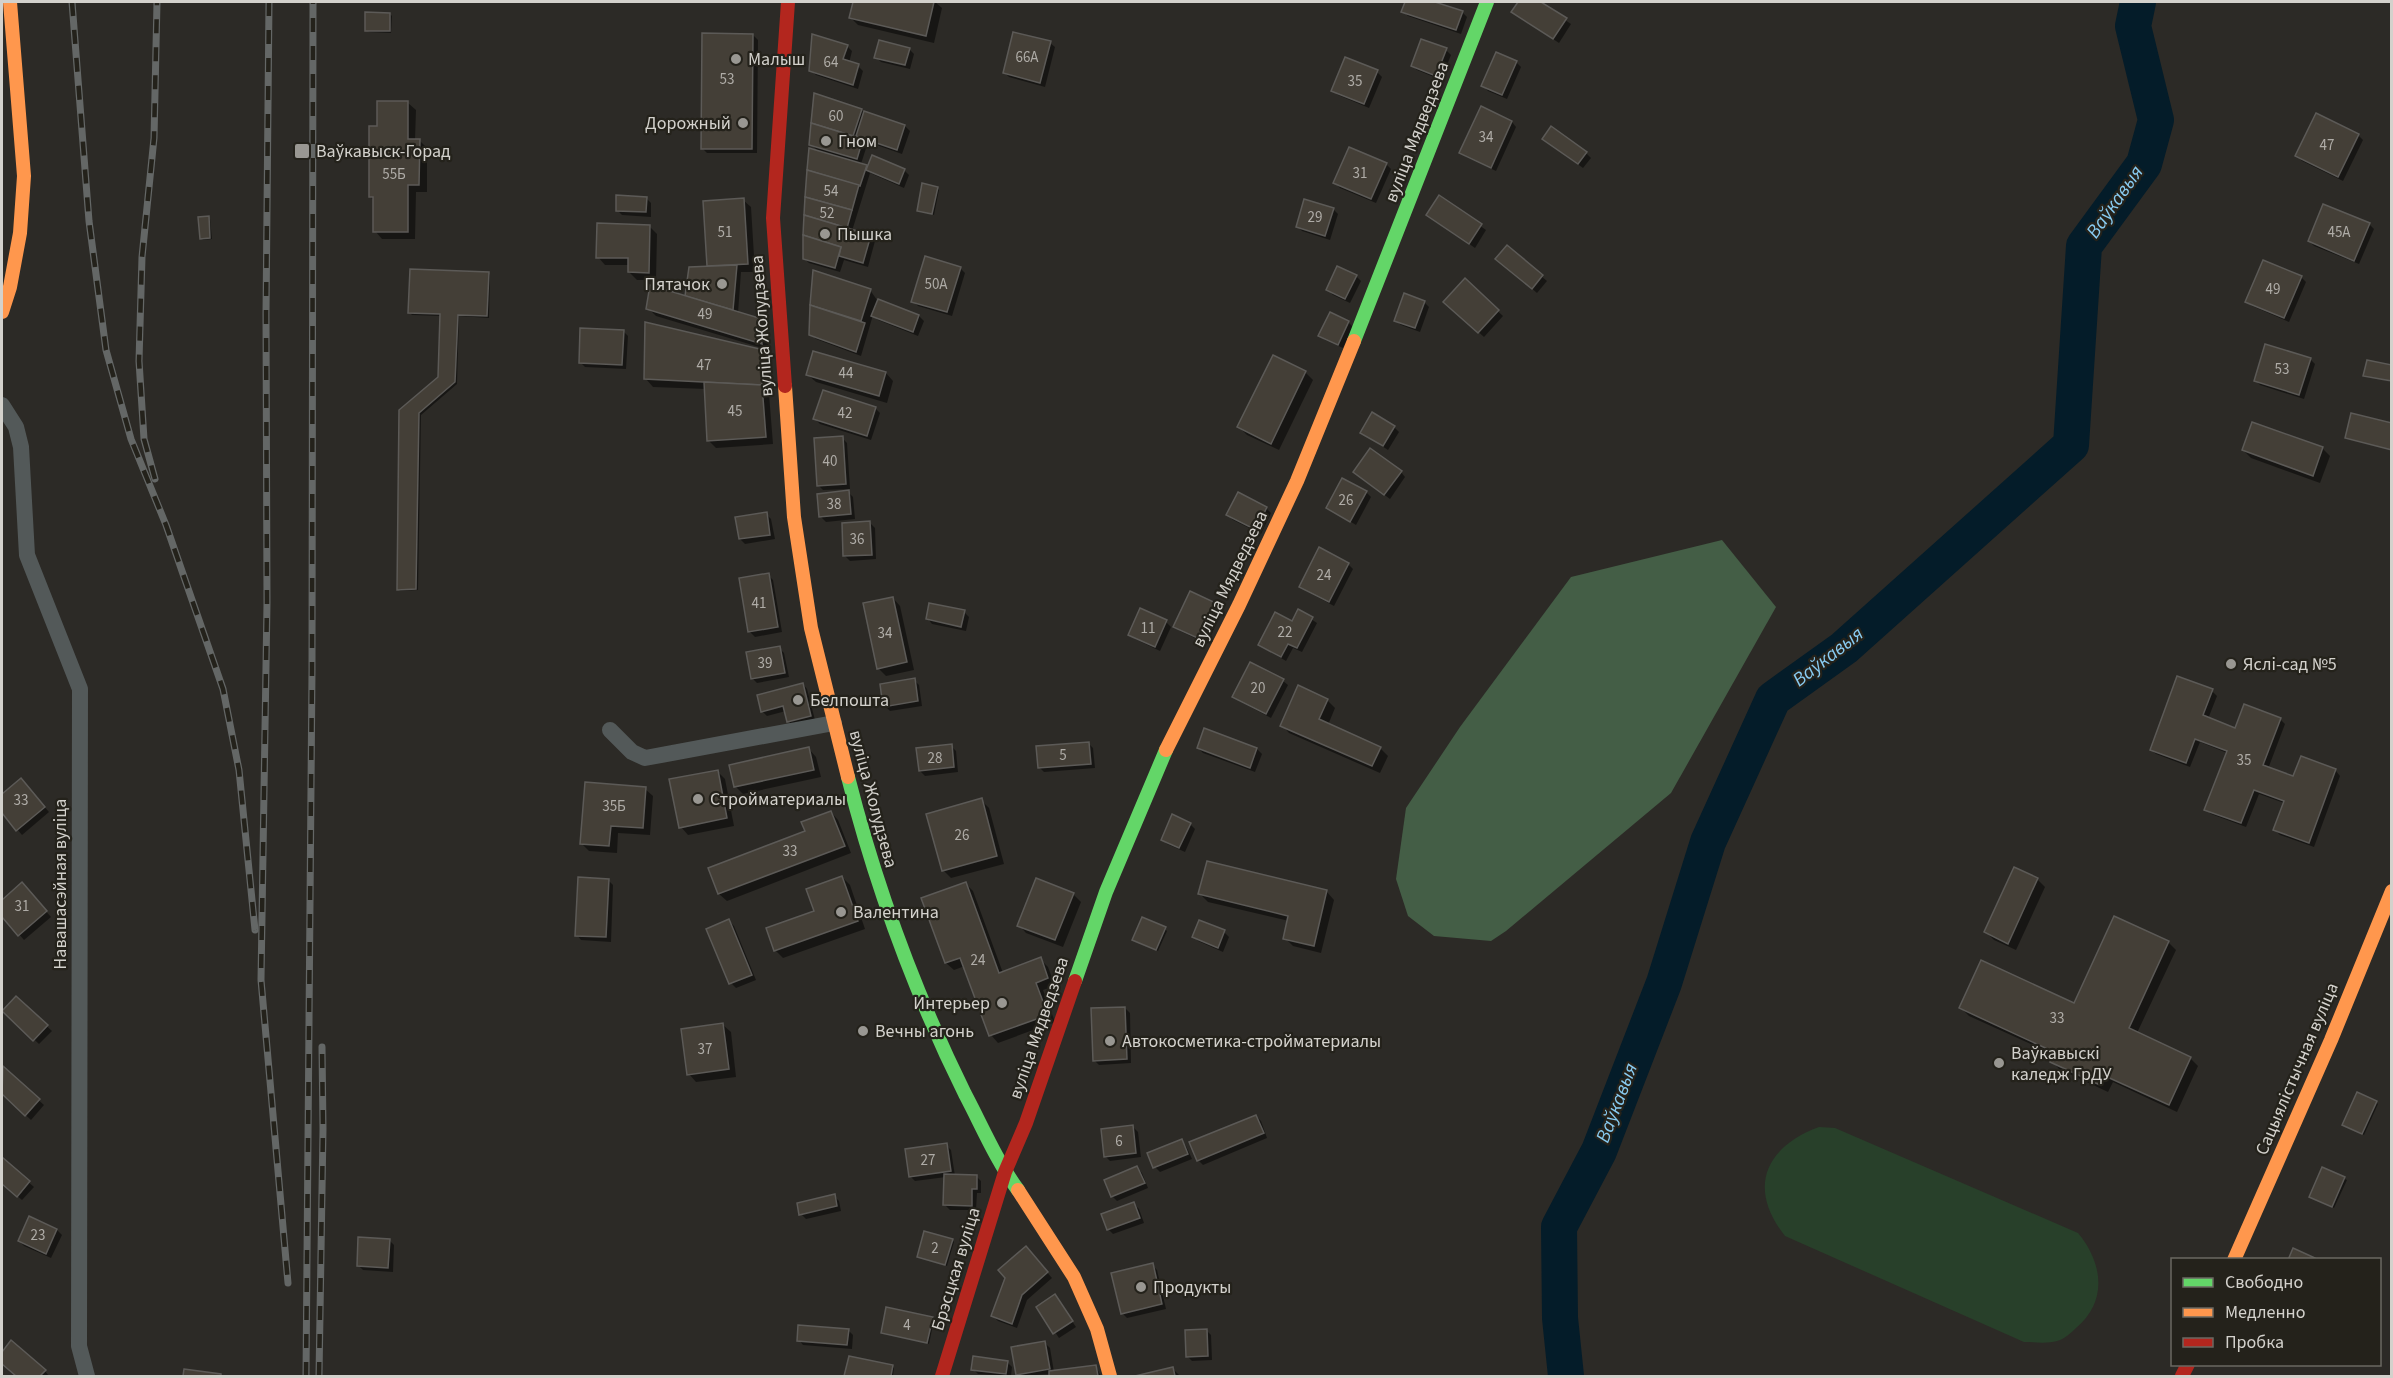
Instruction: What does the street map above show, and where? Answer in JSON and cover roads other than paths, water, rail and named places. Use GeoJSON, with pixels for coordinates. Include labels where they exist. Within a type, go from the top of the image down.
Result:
{"type":"FeatureCollection","features":[{"type":"Feature","properties":{"kind":"street"},"geometry":{"type":"LineString","coordinates":[[2,312],[10,287],[18,243],[24,176],[10,2]]}},
{"type":"Feature","properties":{"kind":"street","name":"вуліца Жолудзева"},"geometry":{"type":"LineString","coordinates":[[788,2],[773,218],[783,382],[797,539],[811,628],[858,816],[892,927],[946,1055],[1005,1172],[1029,1204],[1074,1277],[1097,1329],[1110,1377]]}},
{"type":"Feature","properties":{"kind":"street","name":"вуліца Мядведзева"},"geometry":{"type":"LineString","coordinates":[[1005,1172],[1026,1123],[1106,892],[1173,735],[1239,604],[1297,481],[1338,383],[1487,2]]}},
{"type":"Feature","properties":{"kind":"street","name":"Навашасэйная вуліца"},"geometry":{"type":"LineString","coordinates":[[2,405],[16,427],[21,447],[27,555],[80,689],[79,1346],[87,1377]]}},
{"type":"Feature","properties":{"kind":"street"},"geometry":{"type":"LineString","coordinates":[[610,730],[632,752],[645,758],[834,723]]}},
{"type":"Feature","properties":{"kind":"street","name":"Сацыялістычная вуліца"},"geometry":{"type":"LineString","coordinates":[[2235,1258],[2331,1040],[2391,891]]}},
{"type":"Feature","properties":{"kind":"street","name":"Брэсцкая вуліца"},"geometry":{"type":"LineString","coordinates":[[942,1377],[1005,1172]]}},
{"type":"Feature","properties":{"kind":"waterway","name":"Ваўкавыя"},"geometry":{"type":"LineString","coordinates":[[1566,1376],[1560,1318],[1559,1227],[1599,1151],[1664,983],[1708,842],[1773,699],[1844,648],[2071,445],[2084,246],[2144,164],[2156,120],[2133,26],[2138,2]]}},
{"type":"Feature","properties":{"kind":"railway"},"geometry":{"type":"LineString","coordinates":[[72,2],[89,221],[106,350],[131,439],[166,525],[223,689],[239,770],[255,930]]}},
{"type":"Feature","properties":{"kind":"railway"},"geometry":{"type":"LineString","coordinates":[[155,479],[144,439],[139,361],[142,257],[154,138],[157,2]]}},
{"type":"Feature","properties":{"kind":"railway"},"geometry":{"type":"LineString","coordinates":[[269,2],[266,314],[267,603],[261,980],[288,1283]]}},
{"type":"Feature","properties":{"kind":"railway"},"geometry":{"type":"LineString","coordinates":[[306,1376],[312,670],[313,2]]}},
{"type":"Feature","properties":{"kind":"railway"},"geometry":{"type":"LineString","coordinates":[[319,1376],[322,1047]]}},
{"type":"Feature","properties":{"kind":"place","name":"Малыш"},"geometry":{"type":"Point","coordinates":[736,59]}},
{"type":"Feature","properties":{"kind":"place","name":"Дорожный"},"geometry":{"type":"Point","coordinates":[743,123]}},
{"type":"Feature","properties":{"kind":"place","name":"Гном"},"geometry":{"type":"Point","coordinates":[826,141]}},
{"type":"Feature","properties":{"kind":"place","name":"Ваўкавыск-Горад"},"geometry":{"type":"Point","coordinates":[302,151]}},
{"type":"Feature","properties":{"kind":"place","name":"Пышка"},"geometry":{"type":"Point","coordinates":[825,234]}},
{"type":"Feature","properties":{"kind":"place","name":"Пятачок"},"geometry":{"type":"Point","coordinates":[722,284]}},
{"type":"Feature","properties":{"kind":"place","name":"Яслі-сад №5"},"geometry":{"type":"Point","coordinates":[2231,664]}},
{"type":"Feature","properties":{"kind":"place","name":"Белпошта"},"geometry":{"type":"Point","coordinates":[798,700]}},
{"type":"Feature","properties":{"kind":"place","name":"Стройматериалы"},"geometry":{"type":"Point","coordinates":[698,799]}},
{"type":"Feature","properties":{"kind":"place","name":"Валентина"},"geometry":{"type":"Point","coordinates":[841,912]}},
{"type":"Feature","properties":{"kind":"place","name":"Интерьер"},"geometry":{"type":"Point","coordinates":[1002,1003]}},
{"type":"Feature","properties":{"kind":"place","name":"Вечны агонь"},"geometry":{"type":"Point","coordinates":[863,1031]}},
{"type":"Feature","properties":{"kind":"place","name":"Автокосметика-стройматериалы"},"geometry":{"type":"Point","coordinates":[1110,1041]}},
{"type":"Feature","properties":{"kind":"place","name":"Ваўкавыскі каледж ГрДУ"},"geometry":{"type":"Point","coordinates":[1999,1063]}},
{"type":"Feature","properties":{"kind":"place","name":"Продукты"},"geometry":{"type":"Point","coordinates":[1141,1287]}}]}
